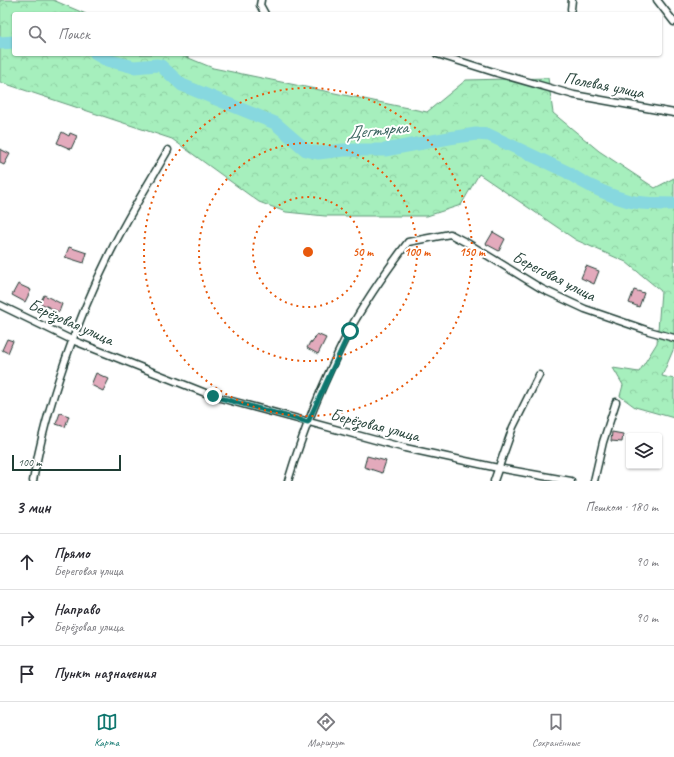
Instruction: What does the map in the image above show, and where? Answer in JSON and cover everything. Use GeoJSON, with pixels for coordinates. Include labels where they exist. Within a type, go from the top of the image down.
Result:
{"type":"FeatureCollection","features":[{"type":"Feature","properties":{"kind":"street"},"geometry":{"type":"LineString","coordinates":[[261,0],[260,5],[264,12]]}},
{"type":"Feature","properties":{"kind":"street"},"geometry":{"type":"LineString","coordinates":[[571,9],[572,0]]}},
{"type":"Feature","properties":{"kind":"street"},"geometry":{"type":"LineString","coordinates":[[657,0],[674,22]]}},
{"type":"Feature","properties":{"kind":"street"},"geometry":{"type":"LineString","coordinates":[[668,14],[674,10]]}},
{"type":"Feature","properties":{"kind":"street","name":"Полевая улица"},"geometry":{"type":"LineString","coordinates":[[444,56],[574,95],[674,113]]}},
{"type":"Feature","properties":{"kind":"street"},"geometry":{"type":"LineString","coordinates":[[33,481],[41,440],[72,340],[111,251],[168,150]]}},
{"type":"Feature","properties":{"kind":"street","name":"Береговая улица"},"geometry":{"type":"LineString","coordinates":[[288,481],[308,422],[350,331],[387,270],[408,242],[450,234],[542,289],[585,309],[674,338]]}},
{"type":"Feature","properties":{"kind":"street","name":"Берёзовая улица"},"geometry":{"type":"LineString","coordinates":[[0,305],[72,340],[213,396],[405,448],[498,468],[571,481]]}},
{"type":"Feature","properties":{"kind":"street"},"geometry":{"type":"LineString","coordinates":[[494,481],[513,427],[539,375]]}},
{"type":"Feature","properties":{"kind":"street"},"geometry":{"type":"LineString","coordinates":[[594,481],[602,442],[616,402]]}},
{"type":"Feature","properties":{"kind":"green space"},"geometry":{"type":"Polygon","coordinates":[[[0,0],[53,0],[81,12],[12,12],[12,56],[184,56],[213,68],[427,112],[466,80],[548,78],[553,113],[599,151],[655,188],[674,178],[674,348],[662,376],[674,379],[674,418],[635,407],[620,396],[623,385],[613,368],[639,372],[657,343],[661,291],[626,262],[576,240],[479,174],[461,205],[427,216],[325,216],[286,212],[259,202],[172,139],[0,82],[0,0]]]}},
{"type":"Feature","properties":{"kind":"building"},"geometry":{"type":"Polygon","coordinates":[[[62,132],[69,136],[70,133],[77,136],[71,149],[57,143],[62,132]]]}},
{"type":"Feature","properties":{"kind":"building"},"geometry":{"type":"Polygon","coordinates":[[[0,149],[10,154],[4,165],[0,163],[0,149]]]}},
{"type":"Feature","properties":{"kind":"building"},"geometry":{"type":"Polygon","coordinates":[[[493,232],[505,239],[499,251],[486,244],[493,232]]]}},
{"type":"Feature","properties":{"kind":"building"},"geometry":{"type":"Polygon","coordinates":[[[69,247],[87,253],[84,263],[65,257],[69,247]]]}},
{"type":"Feature","properties":{"kind":"building"},"geometry":{"type":"Polygon","coordinates":[[[586,266],[599,271],[594,284],[581,278],[586,266]]]}},
{"type":"Feature","properties":{"kind":"building"},"geometry":{"type":"Polygon","coordinates":[[[18,284],[31,290],[25,302],[12,295],[18,284]]]}},
{"type":"Feature","properties":{"kind":"building"},"geometry":{"type":"Polygon","coordinates":[[[634,290],[644,293],[639,307],[629,303],[634,290]]]}},
{"type":"Feature","properties":{"kind":"building"},"geometry":{"type":"Polygon","coordinates":[[[44,295],[62,304],[59,312],[40,303],[44,295]]]}},
{"type":"Feature","properties":{"kind":"building"},"geometry":{"type":"Polygon","coordinates":[[[317,334],[326,338],[318,354],[307,348],[317,334]]]}},
{"type":"Feature","properties":{"kind":"building"},"geometry":{"type":"Polygon","coordinates":[[[7,339],[13,341],[8,353],[2,350],[7,339]]]}},
{"type":"Feature","properties":{"kind":"building"},"geometry":{"type":"Polygon","coordinates":[[[96,373],[109,379],[103,391],[91,385],[96,373]]]}},
{"type":"Feature","properties":{"kind":"building"},"geometry":{"type":"Polygon","coordinates":[[[60,413],[69,416],[65,427],[56,424],[60,413]]]}},
{"type":"Feature","properties":{"kind":"building"},"geometry":{"type":"Polygon","coordinates":[[[612,432],[623,434],[622,442],[611,441],[612,432]]]}},
{"type":"Feature","properties":{"kind":"building"},"geometry":{"type":"Polygon","coordinates":[[[367,456],[386,461],[382,473],[364,467],[367,456]]]}},
{"type":"Feature","properties":{"kind":"waterway","name":"Дегтярка"},"geometry":{"type":"LineString","coordinates":[[0,43],[12,42]]}},
{"type":"Feature","properties":{"kind":"waterway","name":"Дегтярка"},"geometry":{"type":"LineString","coordinates":[[100,56],[107,60],[134,67],[161,66],[182,85],[275,123],[306,150],[318,153],[344,150],[385,150],[476,134],[489,135],[567,172],[590,186],[608,194],[639,203],[674,204]]}},
{"type":"Feature","properties":{"kind":"route"},"geometry":{"type":"LineString","coordinates":[[213,396],[308,422],[350,331]]}}]}
